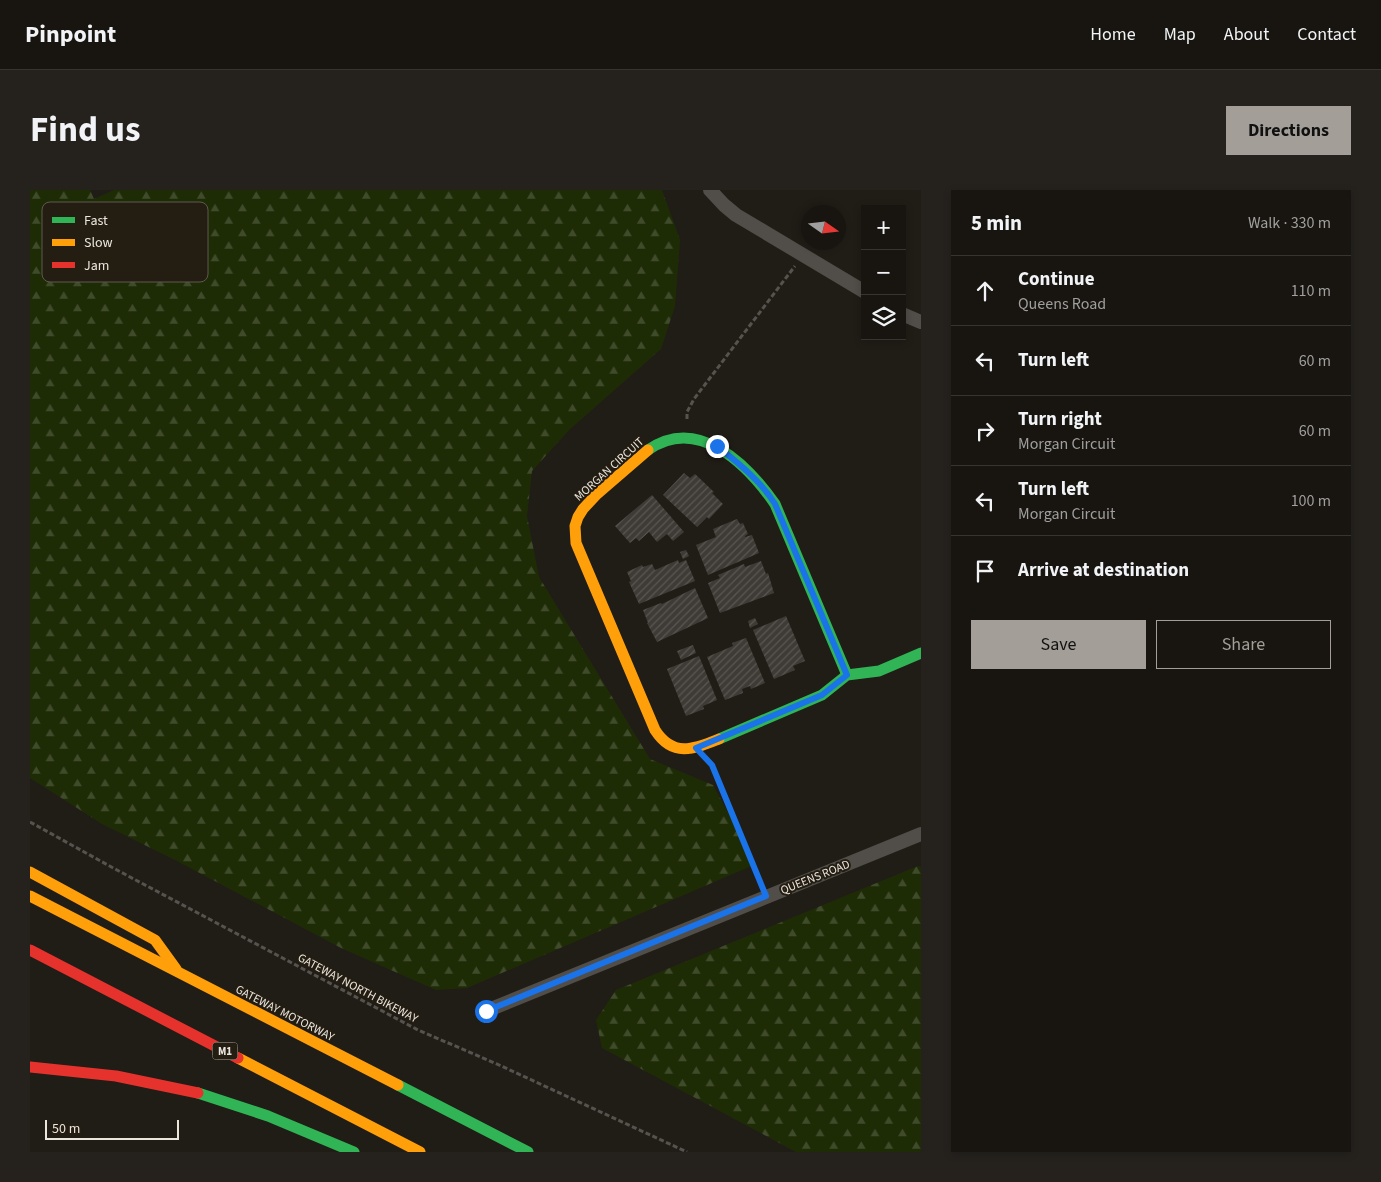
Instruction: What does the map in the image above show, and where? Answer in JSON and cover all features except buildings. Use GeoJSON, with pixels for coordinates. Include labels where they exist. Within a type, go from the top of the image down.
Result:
{"type":"FeatureCollection","features":[{"type":"Feature","properties":{"kind":"main road","name":"MORGAN CIRCUIT"},"geometry":{"type":"LineString","coordinates":[[685,437],[707,441],[717,446],[768,492],[775,504],[847,675],[822,695],[696,748],[687,749],[666,745],[655,730],[580,555],[574,534],[575,524],[579,515],[592,500],[656,445],[665,440],[685,437]]}},
{"type":"Feature","properties":{"kind":"main road"},"geometry":{"type":"LineString","coordinates":[[847,675],[880,671],[921,653]]}},
{"type":"Feature","properties":{"kind":"main road"},"geometry":{"type":"LineString","coordinates":[[30,872],[155,940],[181,975]]}},
{"type":"Feature","properties":{"kind":"main road","name":"GATEWAY MOTORWAY"},"geometry":{"type":"LineString","coordinates":[[30,896],[528,1152]]}},
{"type":"Feature","properties":{"kind":"main road","name":"M1"},"geometry":{"type":"LineString","coordinates":[[30,950],[420,1152]]}},
{"type":"Feature","properties":{"kind":"main road"},"geometry":{"type":"LineString","coordinates":[[30,1067],[77,1070],[198,1093],[254,1110],[354,1152]]}},
{"type":"Feature","properties":{"kind":"street"},"geometry":{"type":"LineString","coordinates":[[710,190],[736,215],[861,290]]}},
{"type":"Feature","properties":{"kind":"street"},"geometry":{"type":"LineString","coordinates":[[906,316],[921,322]]}},
{"type":"Feature","properties":{"kind":"street","name":"QUEENS ROAD"},"geometry":{"type":"LineString","coordinates":[[486,1011],[921,834]]}},
{"type":"Feature","properties":{"kind":"path"},"geometry":{"type":"LineString","coordinates":[[685,437],[687,412],[694,399],[803,255]]}},
{"type":"Feature","properties":{"kind":"path"},"geometry":{"type":"LineString","coordinates":[[696,748],[712,765],[766,896]]}},
{"type":"Feature","properties":{"kind":"path","name":"GATEWAY NORTH BIKEWAY"},"geometry":{"type":"LineString","coordinates":[[30,822],[115,870],[418,1030],[505,1067],[687,1152]]}},
{"type":"Feature","properties":{"kind":"green space"},"geometry":{"type":"Polygon","coordinates":[[[30,190],[90,190],[94,199],[114,190],[662,190],[680,240],[675,306],[661,349],[569,430],[532,471],[527,516],[539,577],[650,759],[713,785],[756,864],[467,988],[436,990],[341,948],[177,861],[102,824],[30,778],[30,190]]]}},
{"type":"Feature","properties":{"kind":"green space"},"geometry":{"type":"Polygon","coordinates":[[[918,866],[921,867],[921,1152],[796,1152],[602,1048],[596,1020],[616,990],[918,866]]]}},
{"type":"Feature","properties":{"kind":"traffic: fast"},"geometry":{"type":"LineString","coordinates":[[648,450],[667,441],[685,438],[703,441],[720,449],[736,460],[764,489],[775,504],[847,675]]}},
{"type":"Feature","properties":{"kind":"traffic: fast"},"geometry":{"type":"LineString","coordinates":[[719,739],[822,695],[847,675],[879,671],[921,653]]}},
{"type":"Feature","properties":{"kind":"traffic: fast"},"geometry":{"type":"LineString","coordinates":[[398,1085],[528,1152]]}},
{"type":"Feature","properties":{"kind":"traffic: fast"},"geometry":{"type":"LineString","coordinates":[[198,1093],[268,1116],[354,1152]]}},
{"type":"Feature","properties":{"kind":"traffic: slow"},"geometry":{"type":"LineString","coordinates":[[648,450],[597,494],[583,509],[575,526],[576,543],[655,730],[669,745],[684,749],[701,746],[719,739]]}},
{"type":"Feature","properties":{"kind":"traffic: slow"},"geometry":{"type":"LineString","coordinates":[[30,872],[155,940],[176,969]]}},
{"type":"Feature","properties":{"kind":"traffic: slow"},"geometry":{"type":"LineString","coordinates":[[30,896],[398,1085]]}},
{"type":"Feature","properties":{"kind":"traffic: slow"},"geometry":{"type":"LineString","coordinates":[[238,1058],[420,1152]]}},
{"type":"Feature","properties":{"kind":"traffic: jam"},"geometry":{"type":"LineString","coordinates":[[30,950],[238,1058]]}},
{"type":"Feature","properties":{"kind":"traffic: jam"},"geometry":{"type":"LineString","coordinates":[[30,1067],[116,1076],[198,1093]]}},
{"type":"Feature","properties":{"kind":"route"},"geometry":{"type":"LineString","coordinates":[[486,1011],[766,896],[712,765],[696,748],[822,695],[847,675],[775,504],[768,492],[717,446]]}}]}
